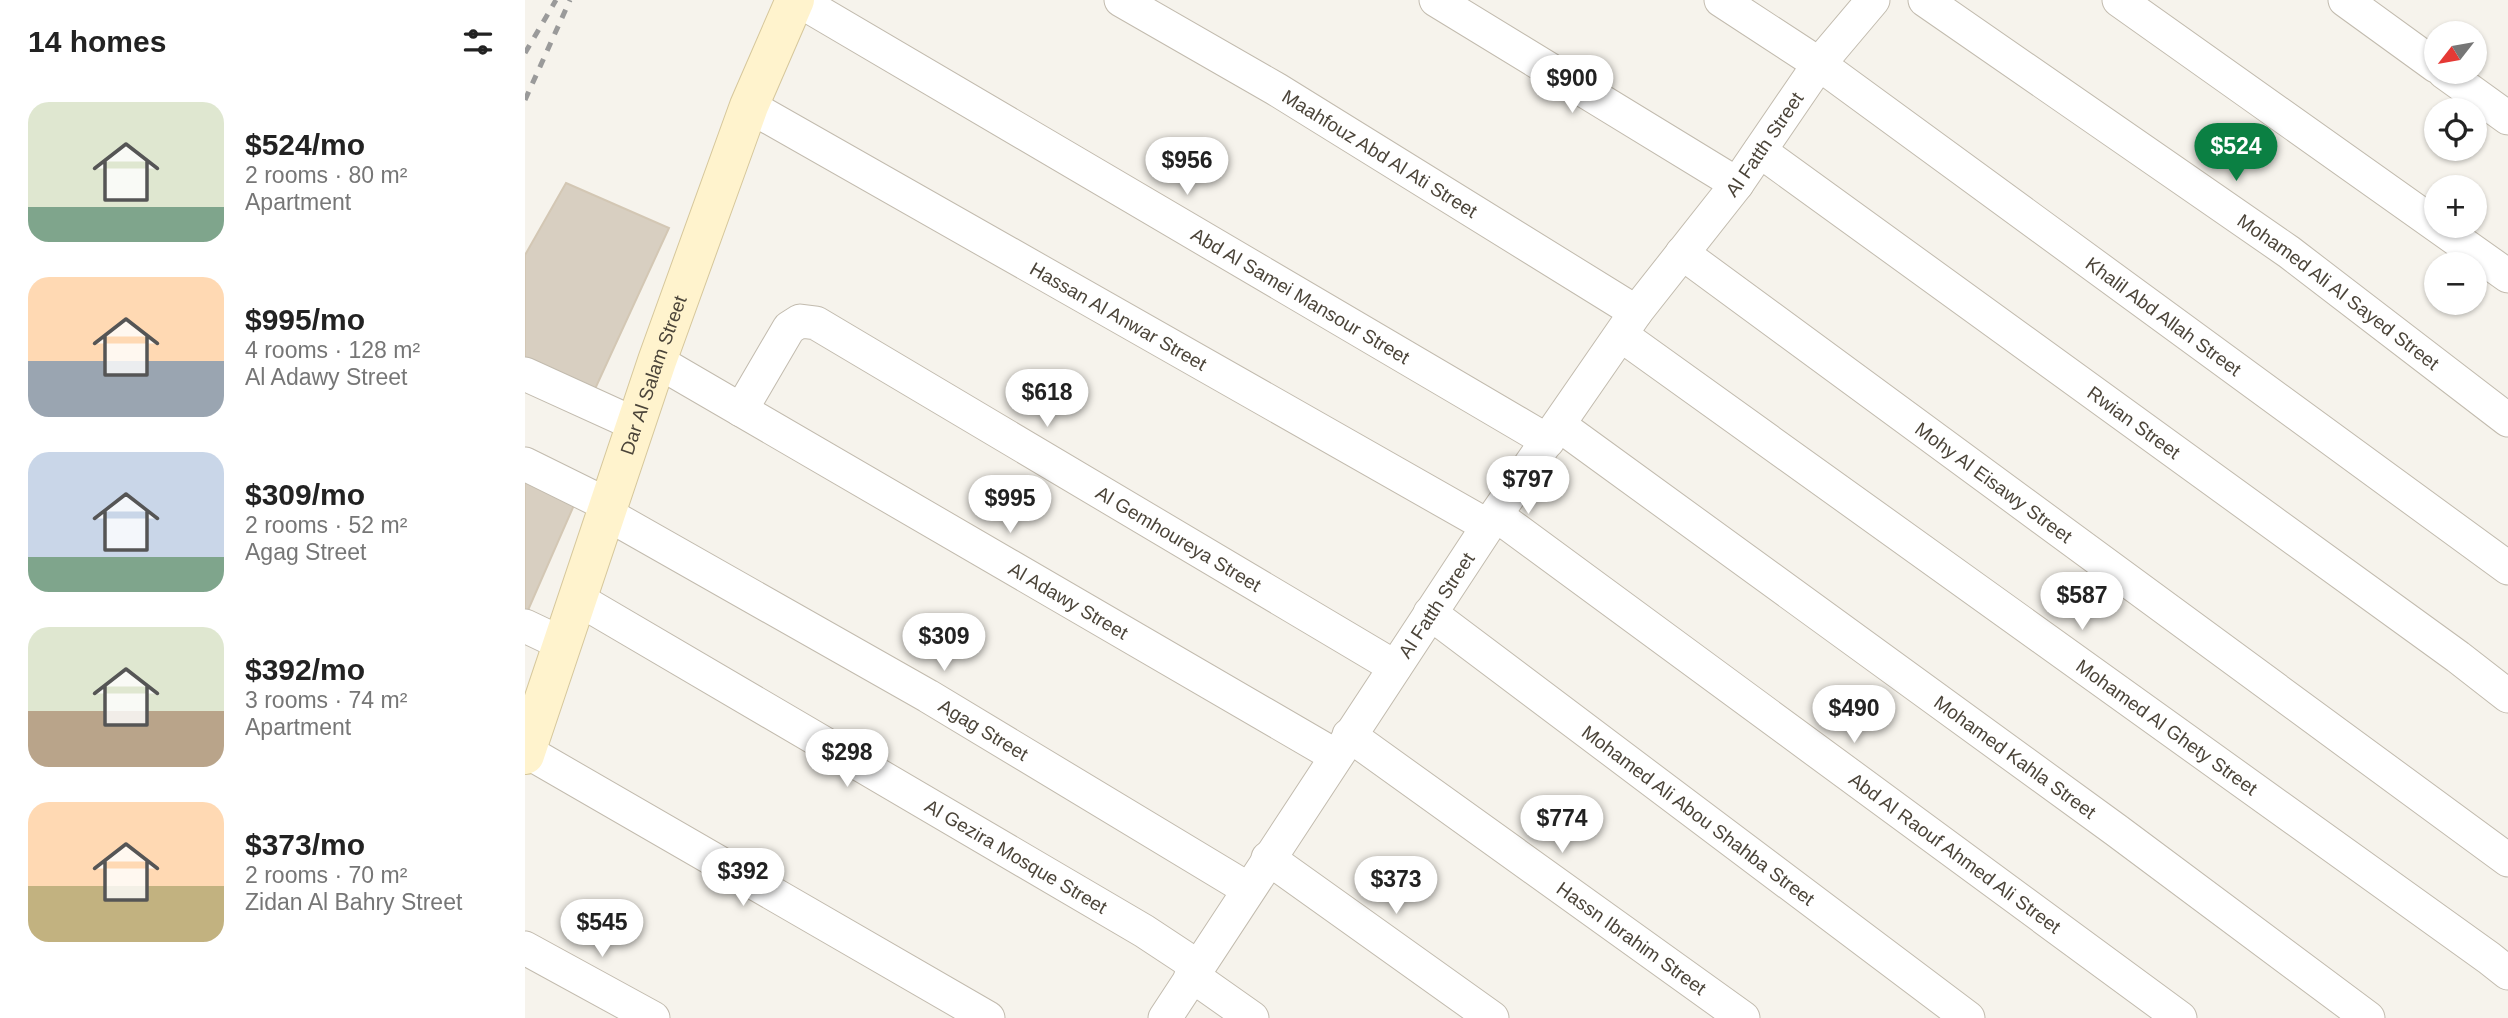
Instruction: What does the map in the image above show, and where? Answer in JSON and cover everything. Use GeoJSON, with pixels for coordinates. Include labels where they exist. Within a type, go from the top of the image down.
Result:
{"type":"FeatureCollection","features":[{"type":"Feature","properties":{"kind":"main road","name":"Dar Al Salam Street"},"geometry":{"type":"LineString","coordinates":[[526,749],[657,362],[750,106],[797,0]]}},
{"type":"Feature","properties":{"kind":"street","name":"Abd Al Samei Mansour Street"},"geometry":{"type":"LineString","coordinates":[[797,0],[1554,433]]}},
{"type":"Feature","properties":{"kind":"street","name":"Maahfouz Abd Al Ati Street"},"geometry":{"type":"LineString","coordinates":[[1121,0],[1276,89],[1629,323]]}},
{"type":"Feature","properties":{"kind":"street"},"geometry":{"type":"LineString","coordinates":[[1436,0],[1737,184]]}},
{"type":"Feature","properties":{"kind":"street","name":"Khalil Abd Allah Street"},"geometry":{"type":"LineString","coordinates":[[1721,0],[1819,64],[2508,568]]}},
{"type":"Feature","properties":{"kind":"street","name":"Al Fatth Street"},"geometry":{"type":"LineString","coordinates":[[1165,1018],[1430,613],[1629,323],[1737,184],[1819,64],[1873,0]]}},
{"type":"Feature","properties":{"kind":"street","name":"Mohamed Ali Al Sayed Street"},"geometry":{"type":"LineString","coordinates":[[1925,0],[2289,253],[2508,420]]}},
{"type":"Feature","properties":{"kind":"street"},"geometry":{"type":"LineString","coordinates":[[2119,0],[2508,276]]}},
{"type":"Feature","properties":{"kind":"street"},"geometry":{"type":"LineString","coordinates":[[2345,0],[2424,57]]}},
{"type":"Feature","properties":{"kind":"street"},"geometry":{"type":"LineString","coordinates":[[2461,84],[2508,118]]}},
{"type":"Feature","properties":{"kind":"street","name":"Hassan Al Anwar Street"},"geometry":{"type":"LineString","coordinates":[[750,106],[1492,521]]}},
{"type":"Feature","properties":{"kind":"street","name":"Rwian Street"},"geometry":{"type":"LineString","coordinates":[[1760,151],[2508,696]]}},
{"type":"Feature","properties":{"kind":"street","name":"Mohy Al Eisawy Street"},"geometry":{"type":"LineString","coordinates":[[1682,253],[2508,860]]}},
{"type":"Feature","properties":{"kind":"street","name":"Al Gemhoureya Street"},"geometry":{"type":"LineString","coordinates":[[741,410],[789,328],[800,321],[816,323],[1395,667]]}},
{"type":"Feature","properties":{"kind":"street","name":"Mohamed Al Ghety Street"},"geometry":{"type":"LineString","coordinates":[[1629,323],[2508,974]]}},
{"type":"Feature","properties":{"kind":"street","name":"Al Adawy Street"},"geometry":{"type":"LineString","coordinates":[[657,362],[1343,746]]}},
{"type":"Feature","properties":{"kind":"street"},"geometry":{"type":"LineString","coordinates":[[525,374],[637,425]]}},
{"type":"Feature","properties":{"kind":"street","name":"Mohamed Kahla Street"},"geometry":{"type":"LineString","coordinates":[[1554,433],[2116,830],[2368,1018]]}},
{"type":"Feature","properties":{"kind":"street","name":"Agag Street"},"geometry":{"type":"LineString","coordinates":[[525,464],[928,696],[1248,889]]}},
{"type":"Feature","properties":{"kind":"street","name":"Abd Al Raouf Ahmed Ali Street"},"geometry":{"type":"LineString","coordinates":[[1492,521],[2180,1018]]}},
{"type":"Feature","properties":{"kind":"street","name":"Al Gezira Mosque Street"},"geometry":{"type":"LineString","coordinates":[[578,600],[1143,931],[1252,1018]]}},
{"type":"Feature","properties":{"kind":"street","name":"Mohamed Ali Abou Shahba Street"},"geometry":{"type":"LineString","coordinates":[[1430,613],[1968,1018]]}},
{"type":"Feature","properties":{"kind":"street"},"geometry":{"type":"LineString","coordinates":[[525,626],[563,644]]}},
{"type":"Feature","properties":{"kind":"street","name":"Hassn Ibrahim Street"},"geometry":{"type":"LineString","coordinates":[[1343,746],[1743,1018]]}},
{"type":"Feature","properties":{"kind":"street"},"geometry":{"type":"LineString","coordinates":[[526,749],[988,1018]]}},
{"type":"Feature","properties":{"kind":"street"},"geometry":{"type":"LineString","coordinates":[[1268,858],[1492,1018]]}},
{"type":"Feature","properties":{"kind":"street"},"geometry":{"type":"LineString","coordinates":[[525,948],[653,1018]]}},
{"type":"Feature","properties":{"kind":"building"},"geometry":{"type":"Polygon","coordinates":[[[566,183],[669,228],[595,389],[525,361],[525,255],[566,183]]]}},
{"type":"Feature","properties":{"kind":"building"},"geometry":{"type":"Polygon","coordinates":[[[525,468],[578,496],[525,617],[525,468]]]}},
{"type":"Feature","properties":{"kind":"railway"},"geometry":{"type":"LineString","coordinates":[[525,53],[556,0]]}},
{"type":"Feature","properties":{"kind":"railway"},"geometry":{"type":"LineString","coordinates":[[525,100],[570,0]]}}]}
